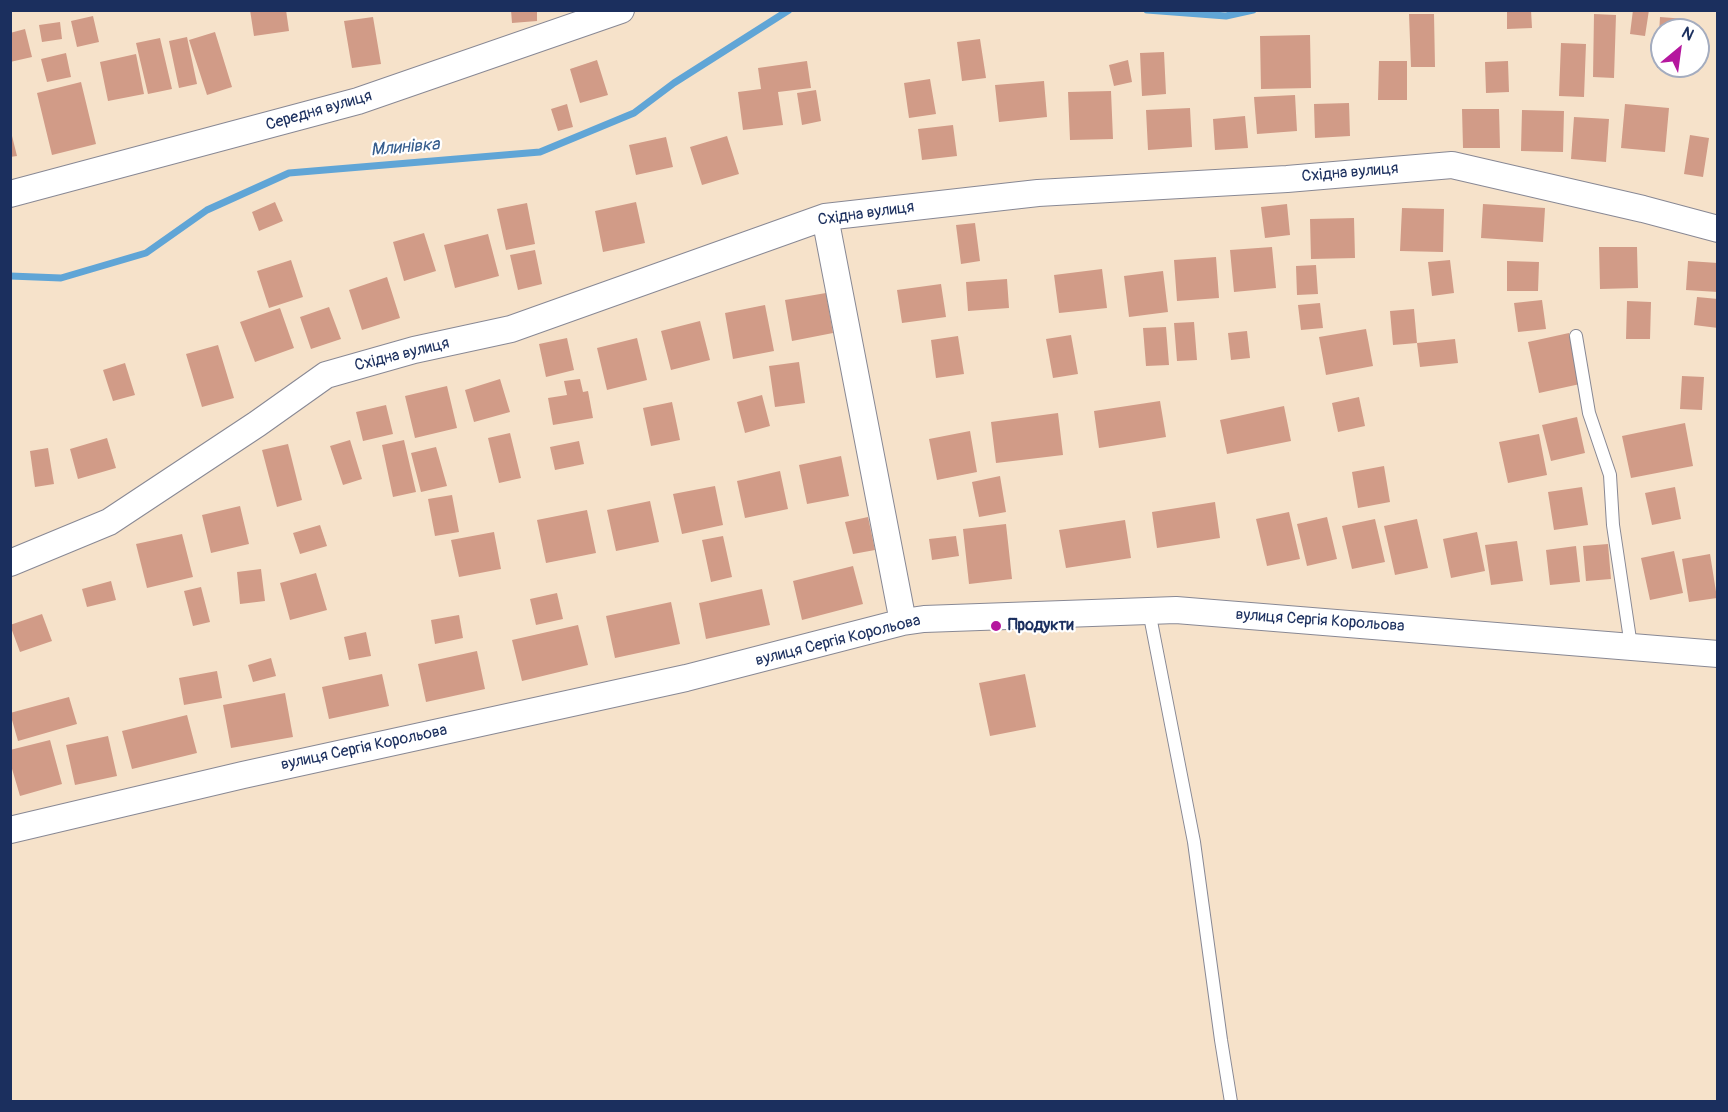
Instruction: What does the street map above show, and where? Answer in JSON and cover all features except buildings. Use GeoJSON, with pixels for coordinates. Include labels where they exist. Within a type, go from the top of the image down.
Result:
{"type":"FeatureCollection","features":[{"type":"Feature","properties":{"kind":"street","name":"Середня вулиця"},"geometry":{"type":"LineString","coordinates":[[10,194],[358,101],[621,10]]}},
{"type":"Feature","properties":{"kind":"street","name":"Східна вулиця"},"geometry":{"type":"LineString","coordinates":[[10,563],[109,522],[326,375],[414,350],[511,329],[825,217],[1038,193],[1287,178],[1452,165],[1718,229]]}},
{"type":"Feature","properties":{"kind":"street"},"geometry":{"type":"LineString","coordinates":[[825,217],[903,622]]}},
{"type":"Feature","properties":{"kind":"street","name":"вулиця Сергія Корольова"},"geometry":{"type":"LineString","coordinates":[[10,830],[243,775],[686,678],[903,622],[924,619],[1176,610],[1718,654]]}},
{"type":"Feature","properties":{"kind":"lane"},"geometry":{"type":"LineString","coordinates":[[1576,336],[1589,413],[1610,475],[1613,525],[1631,646]]}},
{"type":"Feature","properties":{"kind":"lane"},"geometry":{"type":"LineString","coordinates":[[1149,611],[1194,842],[1231,1101]]}},
{"type":"Feature","properties":{"kind":"waterway","name":"Млинівка"},"geometry":{"type":"LineString","coordinates":[[10,276],[61,278],[146,253],[207,210],[289,173],[540,152],[634,113],[674,83],[789,10]]}},
{"type":"Feature","properties":{"kind":"waterway","name":"Млинівка"},"geometry":{"type":"LineString","coordinates":[[1147,10],[1226,16],[1253,10]]}},
{"type":"Feature","properties":{"kind":"place","name":"Продукти"},"geometry":{"type":"Point","coordinates":[996,626]}}]}
